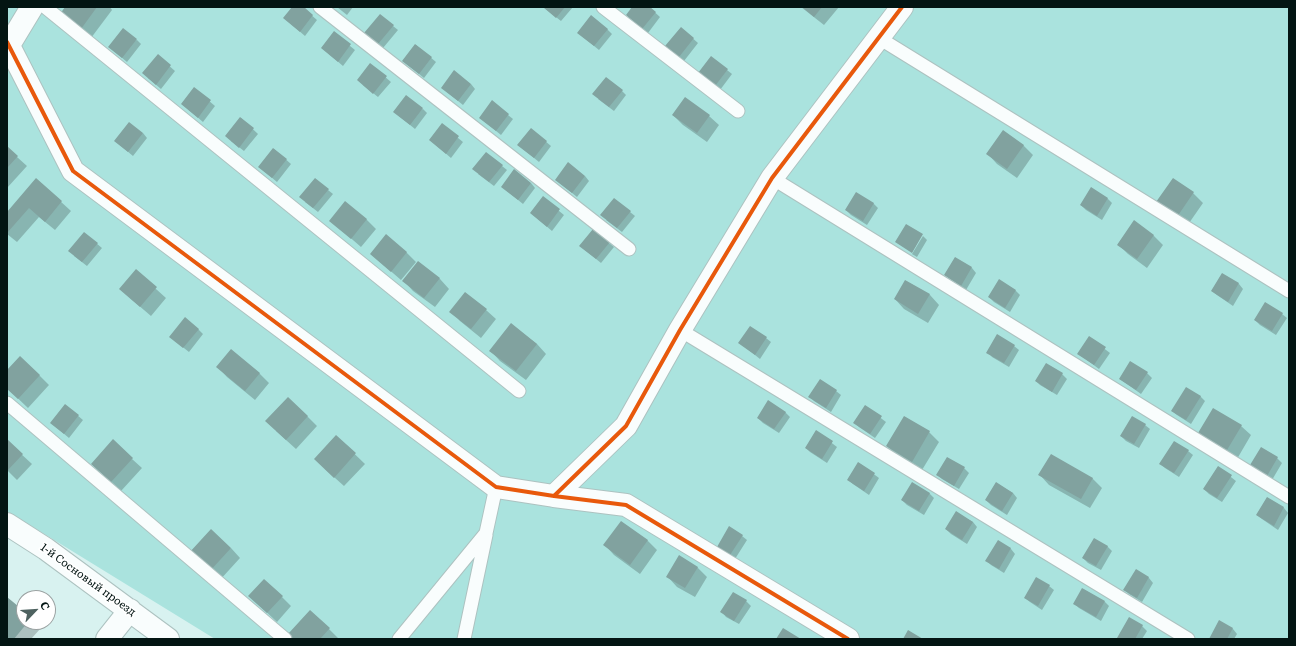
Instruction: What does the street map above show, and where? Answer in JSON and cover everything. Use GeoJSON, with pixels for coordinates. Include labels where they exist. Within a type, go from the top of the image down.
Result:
{"type":"FeatureCollection","features":[{"type":"Feature","properties":{"kind":"street"},"geometry":{"type":"LineString","coordinates":[[32,7],[8,44],[73,171],[496,488],[626,505],[848,639]]}},
{"type":"Feature","properties":{"kind":"street"},"geometry":{"type":"LineString","coordinates":[[554,496],[626,426],[680,330],[772,178],[902,7]]}},
{"type":"Feature","properties":{"kind":"street","name":"1-й Сосновый проезд"},"geometry":{"type":"LineString","coordinates":[[7,524],[46,549],[168,639]]}},
{"type":"Feature","properties":{"kind":"street"},"geometry":{"type":"LineString","coordinates":[[107,639],[130,610]]}},
{"type":"Feature","properties":{"kind":"lane"},"geometry":{"type":"LineString","coordinates":[[45,7],[520,391]]}},
{"type":"Feature","properties":{"kind":"lane"},"geometry":{"type":"LineString","coordinates":[[320,7],[629,249]]}},
{"type":"Feature","properties":{"kind":"lane"},"geometry":{"type":"LineString","coordinates":[[603,7],[738,111]]}},
{"type":"Feature","properties":{"kind":"lane"},"geometry":{"type":"LineString","coordinates":[[879,38],[1289,291]]}},
{"type":"Feature","properties":{"kind":"lane"},"geometry":{"type":"LineString","coordinates":[[772,178],[1289,497]]}},
{"type":"Feature","properties":{"kind":"lane"},"geometry":{"type":"LineString","coordinates":[[680,330],[1188,639]]}},
{"type":"Feature","properties":{"kind":"lane"},"geometry":{"type":"LineString","coordinates":[[7,403],[286,639]]}},
{"type":"Feature","properties":{"kind":"lane"},"geometry":{"type":"LineString","coordinates":[[464,639],[496,488]]}},
{"type":"Feature","properties":{"kind":"lane"},"geometry":{"type":"LineString","coordinates":[[399,639],[486,533]]}},
{"type":"Feature","properties":{"kind":"shaded area"},"geometry":{"type":"Polygon","coordinates":[[[7,7],[1289,7],[1289,639],[215,639],[7,511],[7,7]]]}},
{"type":"Feature","properties":{"kind":"building"},"geometry":{"type":"Polygon","coordinates":[[[65,7],[97,7],[81,29],[60,14],[65,7]]]}},
{"type":"Feature","properties":{"kind":"building"},"geometry":{"type":"Polygon","coordinates":[[[292,7],[304,7],[313,15],[300,32],[283,18],[292,7]]]}},
{"type":"Feature","properties":{"kind":"building"},"geometry":{"type":"Polygon","coordinates":[[[543,7],[565,7],[556,18],[543,7]]]}},
{"type":"Feature","properties":{"kind":"building"},"geometry":{"type":"Polygon","coordinates":[[[632,7],[650,7],[656,12],[642,29],[626,15],[632,7]]]}},
{"type":"Feature","properties":{"kind":"building"},"geometry":{"type":"Polygon","coordinates":[[[802,7],[822,7],[814,17],[802,7]]]}},
{"type":"Feature","properties":{"kind":"building"},"geometry":{"type":"Polygon","coordinates":[[[380,14],[394,25],[378,44],[364,33],[380,14]]]}},
{"type":"Feature","properties":{"kind":"building"},"geometry":{"type":"Polygon","coordinates":[[[591,15],[608,29],[594,46],[577,33],[591,15]]]}},
{"type":"Feature","properties":{"kind":"building"},"geometry":{"type":"Polygon","coordinates":[[[681,27],[694,38],[679,57],[665,46],[681,27]]]}},
{"type":"Feature","properties":{"kind":"building"},"geometry":{"type":"Polygon","coordinates":[[[123,28],[137,39],[122,58],[108,47],[123,28]]]}},
{"type":"Feature","properties":{"kind":"building"},"geometry":{"type":"Polygon","coordinates":[[[334,31],[351,44],[338,62],[321,48],[334,31]]]}},
{"type":"Feature","properties":{"kind":"building"},"geometry":{"type":"Polygon","coordinates":[[[415,44],[432,57],[419,74],[402,61],[415,44]]]}},
{"type":"Feature","properties":{"kind":"building"},"geometry":{"type":"Polygon","coordinates":[[[158,54],[171,65],[156,85],[142,73],[158,54]]]}},
{"type":"Feature","properties":{"kind":"building"},"geometry":{"type":"Polygon","coordinates":[[[711,56],[728,69],[715,86],[698,73],[711,56]]]}},
{"type":"Feature","properties":{"kind":"building"},"geometry":{"type":"Polygon","coordinates":[[[370,63],[387,76],[373,94],[357,80],[370,63]]]}},
{"type":"Feature","properties":{"kind":"building"},"geometry":{"type":"Polygon","coordinates":[[[454,70],[471,84],[458,101],[441,88],[454,70]]]}},
{"type":"Feature","properties":{"kind":"building"},"geometry":{"type":"Polygon","coordinates":[[[606,77],[623,90],[609,107],[592,94],[606,77]]]}},
{"type":"Feature","properties":{"kind":"building"},"geometry":{"type":"Polygon","coordinates":[[[194,87],[211,100],[198,118],[181,104],[194,87]]]}},
{"type":"Feature","properties":{"kind":"building"},"geometry":{"type":"Polygon","coordinates":[[[406,95],[423,108],[410,125],[393,112],[406,95]]]}},
{"type":"Feature","properties":{"kind":"building"},"geometry":{"type":"Polygon","coordinates":[[[685,97],[710,115],[697,133],[672,115],[685,97]]]}},
{"type":"Feature","properties":{"kind":"building"},"geometry":{"type":"Polygon","coordinates":[[[492,100],[509,114],[496,131],[479,118],[492,100]]]}},
{"type":"Feature","properties":{"kind":"building"},"geometry":{"type":"Polygon","coordinates":[[[240,117],[254,128],[239,148],[225,136],[240,117]]]}},
{"type":"Feature","properties":{"kind":"building"},"geometry":{"type":"Polygon","coordinates":[[[129,122],[143,133],[128,152],[114,141],[129,122]]]}},
{"type":"Feature","properties":{"kind":"building"},"geometry":{"type":"Polygon","coordinates":[[[442,123],[459,136],[446,154],[429,140],[442,123]]]}},
{"type":"Feature","properties":{"kind":"building"},"geometry":{"type":"Polygon","coordinates":[[[531,128],[547,141],[534,158],[517,145],[531,128]]]}},
{"type":"Feature","properties":{"kind":"building"},"geometry":{"type":"Polygon","coordinates":[[[1003,130],[1024,145],[1007,169],[986,154],[1003,130]]]}},
{"type":"Feature","properties":{"kind":"building"},"geometry":{"type":"Polygon","coordinates":[[[7,146],[18,156],[7,168],[7,146]]]}},
{"type":"Feature","properties":{"kind":"building"},"geometry":{"type":"Polygon","coordinates":[[[273,148],[287,159],[272,178],[258,167],[273,148]]]}},
{"type":"Feature","properties":{"kind":"building"},"geometry":{"type":"Polygon","coordinates":[[[486,152],[503,165],[489,182],[472,169],[486,152]]]}},
{"type":"Feature","properties":{"kind":"building"},"geometry":{"type":"Polygon","coordinates":[[[568,162],[585,176],[572,193],[555,180],[568,162]]]}},
{"type":"Feature","properties":{"kind":"building"},"geometry":{"type":"Polygon","coordinates":[[[514,169],[531,183],[518,200],[501,187],[514,169]]]}},
{"type":"Feature","properties":{"kind":"building"},"geometry":{"type":"Polygon","coordinates":[[[36,178],[62,201],[45,222],[29,208],[7,233],[7,212],[36,178]]]}},
{"type":"Feature","properties":{"kind":"building"},"geometry":{"type":"Polygon","coordinates":[[[315,178],[329,189],[313,208],[299,197],[315,178]]]}},
{"type":"Feature","properties":{"kind":"building"},"geometry":{"type":"Polygon","coordinates":[[[1173,178],[1194,192],[1177,217],[1156,202],[1173,178]]]}},
{"type":"Feature","properties":{"kind":"building"},"geometry":{"type":"Polygon","coordinates":[[[1091,187],[1108,198],[1097,216],[1080,205],[1091,187]]]}},
{"type":"Feature","properties":{"kind":"building"},"geometry":{"type":"Polygon","coordinates":[[[856,192],[874,203],[863,221],[845,210],[856,192]]]}},
{"type":"Feature","properties":{"kind":"building"},"geometry":{"type":"Polygon","coordinates":[[[543,196],[560,209],[547,227],[530,213],[543,196]]]}},
{"type":"Feature","properties":{"kind":"building"},"geometry":{"type":"Polygon","coordinates":[[[614,198],[631,211],[617,228],[600,215],[614,198]]]}},
{"type":"Feature","properties":{"kind":"building"},"geometry":{"type":"Polygon","coordinates":[[[345,201],[367,219],[351,239],[329,221],[345,201]]]}},
{"type":"Feature","properties":{"kind":"building"},"geometry":{"type":"Polygon","coordinates":[[[1134,220],[1154,235],[1137,259],[1117,245],[1134,220]]]}},
{"type":"Feature","properties":{"kind":"building"},"geometry":{"type":"Polygon","coordinates":[[[906,224],[923,234],[912,253],[895,242],[906,224]]]}},
{"type":"Feature","properties":{"kind":"building"},"geometry":{"type":"Polygon","coordinates":[[[593,229],[610,242],[596,259],[579,246],[593,229]]]}},
{"type":"Feature","properties":{"kind":"building"},"geometry":{"type":"Polygon","coordinates":[[[84,232],[98,243],[82,262],[68,251],[84,232]]]}},
{"type":"Feature","properties":{"kind":"building"},"geometry":{"type":"Polygon","coordinates":[[[386,234],[407,252],[391,272],[370,254],[386,234]]]}},
{"type":"Feature","properties":{"kind":"building"},"geometry":{"type":"Polygon","coordinates":[[[955,257],[972,267],[961,286],[944,275],[955,257]]]}},
{"type":"Feature","properties":{"kind":"building"},"geometry":{"type":"Polygon","coordinates":[[[418,261],[440,278],[424,298],[402,281],[418,261]]]}},
{"type":"Feature","properties":{"kind":"building"},"geometry":{"type":"Polygon","coordinates":[[[136,269],[157,287],[140,307],[119,289],[136,269]]]}},
{"type":"Feature","properties":{"kind":"building"},"geometry":{"type":"Polygon","coordinates":[[[1222,273],[1239,283],[1228,302],[1211,291],[1222,273]]]}},
{"type":"Feature","properties":{"kind":"building"},"geometry":{"type":"Polygon","coordinates":[[[999,279],[1016,290],[1005,308],[988,297],[999,279]]]}},
{"type":"Feature","properties":{"kind":"building"},"geometry":{"type":"Polygon","coordinates":[[[905,280],[930,294],[918,314],[894,299],[905,280]]]}},
{"type":"Feature","properties":{"kind":"building"},"geometry":{"type":"Polygon","coordinates":[[[465,292],[487,309],[471,329],[449,312],[465,292]]]}},
{"type":"Feature","properties":{"kind":"building"},"geometry":{"type":"Polygon","coordinates":[[[1265,302],[1283,313],[1272,331],[1254,320],[1265,302]]]}},
{"type":"Feature","properties":{"kind":"building"},"geometry":{"type":"Polygon","coordinates":[[[185,317],[199,329],[183,348],[169,337],[185,317]]]}},
{"type":"Feature","properties":{"kind":"building"},"geometry":{"type":"Polygon","coordinates":[[[511,323],[537,344],[516,371],[489,351],[511,323]]]}},
{"type":"Feature","properties":{"kind":"building"},"geometry":{"type":"Polygon","coordinates":[[[750,326],[767,337],[755,355],[738,343],[750,326]]]}},
{"type":"Feature","properties":{"kind":"building"},"geometry":{"type":"Polygon","coordinates":[[[997,334],[1015,345],[1004,363],[986,353],[997,334]]]}},
{"type":"Feature","properties":{"kind":"building"},"geometry":{"type":"Polygon","coordinates":[[[1089,336],[1106,347],[1094,365],[1077,354],[1089,336]]]}},
{"type":"Feature","properties":{"kind":"building"},"geometry":{"type":"Polygon","coordinates":[[[231,349],[260,373],[245,391],[216,367],[231,349]]]}},
{"type":"Feature","properties":{"kind":"building"},"geometry":{"type":"Polygon","coordinates":[[[20,356],[40,375],[18,399],[7,389],[7,370],[20,356]]]}},
{"type":"Feature","properties":{"kind":"building"},"geometry":{"type":"Polygon","coordinates":[[[1130,361],[1148,372],[1136,390],[1119,379],[1130,361]]]}},
{"type":"Feature","properties":{"kind":"building"},"geometry":{"type":"Polygon","coordinates":[[[1046,363],[1063,373],[1052,392],[1035,381],[1046,363]]]}},
{"type":"Feature","properties":{"kind":"building"},"geometry":{"type":"Polygon","coordinates":[[[820,379],[837,390],[826,408],[808,397],[820,379]]]}},
{"type":"Feature","properties":{"kind":"building"},"geometry":{"type":"Polygon","coordinates":[[[1186,387],[1201,396],[1186,420],[1171,411],[1186,387]]]}},
{"type":"Feature","properties":{"kind":"building"},"geometry":{"type":"Polygon","coordinates":[[[288,397],[308,416],[286,440],[265,421],[288,397]]]}},
{"type":"Feature","properties":{"kind":"building"},"geometry":{"type":"Polygon","coordinates":[[[768,400],[786,412],[774,429],[757,418],[768,400]]]}},
{"type":"Feature","properties":{"kind":"building"},"geometry":{"type":"Polygon","coordinates":[[[65,404],[79,415],[64,434],[50,423],[65,404]]]}},
{"type":"Feature","properties":{"kind":"building"},"geometry":{"type":"Polygon","coordinates":[[[865,405],[882,416],[870,434],[853,423],[865,405]]]}},
{"type":"Feature","properties":{"kind":"building"},"geometry":{"type":"Polygon","coordinates":[[[1213,408],[1242,425],[1227,450],[1198,433],[1213,408]]]}},
{"type":"Feature","properties":{"kind":"building"},"geometry":{"type":"Polygon","coordinates":[[[904,416],[930,431],[912,462],[886,446],[904,416]]]}},
{"type":"Feature","properties":{"kind":"building"},"geometry":{"type":"Polygon","coordinates":[[[1132,416],[1146,424],[1134,444],[1120,436],[1132,416]]]}},
{"type":"Feature","properties":{"kind":"building"},"geometry":{"type":"Polygon","coordinates":[[[816,430],[833,441],[822,459],[805,448],[816,430]]]}},
{"type":"Feature","properties":{"kind":"building"},"geometry":{"type":"Polygon","coordinates":[[[336,435],[356,453],[334,478],[314,459],[336,435]]]}},
{"type":"Feature","properties":{"kind":"building"},"geometry":{"type":"Polygon","coordinates":[[[7,439],[23,454],[7,471],[7,439]]]}},
{"type":"Feature","properties":{"kind":"building"},"geometry":{"type":"Polygon","coordinates":[[[113,439],[133,458],[111,482],[91,464],[113,439]]]}},
{"type":"Feature","properties":{"kind":"building"},"geometry":{"type":"Polygon","coordinates":[[[1174,441],[1189,450],[1174,473],[1159,464],[1174,441]]]}},
{"type":"Feature","properties":{"kind":"building"},"geometry":{"type":"Polygon","coordinates":[[[1261,447],[1278,457],[1267,476],[1250,465],[1261,447]]]}},
{"type":"Feature","properties":{"kind":"building"},"geometry":{"type":"Polygon","coordinates":[[[1051,454],[1093,478],[1081,499],[1038,475],[1051,454]]]}},
{"type":"Feature","properties":{"kind":"building"},"geometry":{"type":"Polygon","coordinates":[[[947,457],[965,467],[954,486],[936,475],[947,457]]]}},
{"type":"Feature","properties":{"kind":"building"},"geometry":{"type":"Polygon","coordinates":[[[858,462],[875,473],[864,491],[847,480],[858,462]]]}},
{"type":"Feature","properties":{"kind":"building"},"geometry":{"type":"Polygon","coordinates":[[[1218,466],[1232,475],[1217,498],[1203,489],[1218,466]]]}},
{"type":"Feature","properties":{"kind":"building"},"geometry":{"type":"Polygon","coordinates":[[[912,482],[930,493],[919,511],[901,500],[912,482]]]}},
{"type":"Feature","properties":{"kind":"building"},"geometry":{"type":"Polygon","coordinates":[[[996,482],[1013,493],[1002,511],[985,500],[996,482]]]}},
{"type":"Feature","properties":{"kind":"building"},"geometry":{"type":"Polygon","coordinates":[[[1267,497],[1284,507],[1274,526],[1256,515],[1267,497]]]}},
{"type":"Feature","properties":{"kind":"building"},"geometry":{"type":"Polygon","coordinates":[[[956,511],[973,522],[962,540],[945,529],[956,511]]]}},
{"type":"Feature","properties":{"kind":"building"},"geometry":{"type":"Polygon","coordinates":[[[621,521],[648,540],[630,565],[603,545],[621,521]]]}},
{"type":"Feature","properties":{"kind":"building"},"geometry":{"type":"Polygon","coordinates":[[[729,526],[743,535],[730,555],[717,547],[729,526]]]}},
{"type":"Feature","properties":{"kind":"building"},"geometry":{"type":"Polygon","coordinates":[[[211,529],[231,548],[209,572],[189,553],[211,529]]]}},
{"type":"Feature","properties":{"kind":"building"},"geometry":{"type":"Polygon","coordinates":[[[1094,538],[1108,546],[1096,566],[1082,558],[1094,538]]]}},
{"type":"Feature","properties":{"kind":"building"},"geometry":{"type":"Polygon","coordinates":[[[998,540],[1011,548],[999,569],[985,561],[998,540]]]}},
{"type":"Feature","properties":{"kind":"building"},"geometry":{"type":"Polygon","coordinates":[[[679,555],[698,567],[685,588],[666,577],[679,555]]]}},
{"type":"Feature","properties":{"kind":"building"},"geometry":{"type":"Polygon","coordinates":[[[1136,569],[1149,577],[1137,598],[1123,590],[1136,569]]]}},
{"type":"Feature","properties":{"kind":"building"},"geometry":{"type":"Polygon","coordinates":[[[1036,577],[1050,585],[1038,606],[1024,598],[1036,577]]]}},
{"type":"Feature","properties":{"kind":"building"},"geometry":{"type":"Polygon","coordinates":[[[264,579],[283,596],[267,613],[248,596],[264,579]]]}},
{"type":"Feature","properties":{"kind":"building"},"geometry":{"type":"Polygon","coordinates":[[[1082,588],[1105,601],[1096,617],[1073,604],[1082,588]]]}},
{"type":"Feature","properties":{"kind":"building"},"geometry":{"type":"Polygon","coordinates":[[[733,592],[747,600],[734,621],[720,612],[733,592]]]}},
{"type":"Feature","properties":{"kind":"building"},"geometry":{"type":"Polygon","coordinates":[[[7,597],[16,604],[16,630],[21,630],[14,639],[7,639],[7,597]]]}},
{"type":"Feature","properties":{"kind":"building"},"geometry":{"type":"Polygon","coordinates":[[[310,610],[330,628],[320,639],[293,639],[288,634],[310,610]]]}},
{"type":"Feature","properties":{"kind":"building"},"geometry":{"type":"Polygon","coordinates":[[[1129,617],[1143,625],[1135,639],[1117,638],[1129,617]]]}},
{"type":"Feature","properties":{"kind":"building"},"geometry":{"type":"Polygon","coordinates":[[[1219,620],[1233,628],[1227,639],[1209,639],[1219,620]]]}},
{"type":"Feature","properties":{"kind":"building"},"geometry":{"type":"Polygon","coordinates":[[[783,628],[801,639],[776,639],[783,628]]]}},
{"type":"Feature","properties":{"kind":"building"},"geometry":{"type":"Polygon","coordinates":[[[908,630],[923,639],[903,639],[908,630]]]}},
{"type":"Feature","properties":{"kind":"cycle path"},"geometry":{"type":"LineString","coordinates":[[7,42],[73,171],[496,487],[554,496],[626,426],[680,330],[772,178],[902,7]]}},
{"type":"Feature","properties":{"kind":"cycle path"},"geometry":{"type":"LineString","coordinates":[[554,496],[626,505],[848,639]]}}]}
